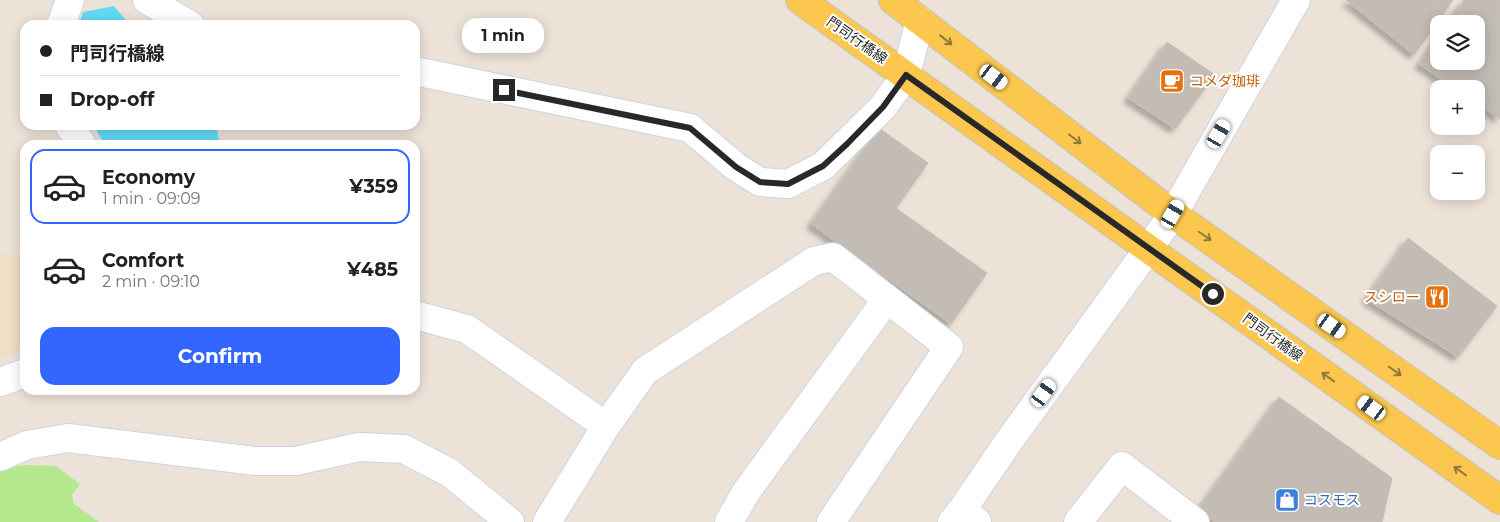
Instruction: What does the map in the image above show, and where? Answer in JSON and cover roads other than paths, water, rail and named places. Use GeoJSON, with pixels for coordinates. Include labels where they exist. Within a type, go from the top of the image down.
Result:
{"type":"FeatureCollection","features":[{"type":"Feature","properties":{"kind":"main road","name":"門司行橋線"},"geometry":{"type":"LineString","coordinates":[[800,0],[1500,500]]}},
{"type":"Feature","properties":{"kind":"main road"},"geometry":{"type":"LineString","coordinates":[[893,0],[1173,214],[1500,445]]}},
{"type":"Feature","properties":{"kind":"street"},"geometry":{"type":"LineString","coordinates":[[63,20],[70,0]]}},
{"type":"Feature","properties":{"kind":"street"},"geometry":{"type":"LineString","coordinates":[[147,0],[181,20]]}},
{"type":"Feature","properties":{"kind":"street"},"geometry":{"type":"LineString","coordinates":[[964,518],[1009,441],[1173,214],[1296,0]]}},
{"type":"Feature","properties":{"kind":"street"},"geometry":{"type":"LineString","coordinates":[[420,72],[690,128],[736,167],[760,182],[788,184],[823,166],[883,107],[906,75],[920,20]]}},
{"type":"Feature","properties":{"kind":"street"},"geometry":{"type":"LineString","coordinates":[[547,522],[606,426],[645,370],[814,261],[833,257],[949,347],[831,522]]}},
{"type":"Feature","properties":{"kind":"street"},"geometry":{"type":"LineString","coordinates":[[729,522],[746,492],[887,299]]}},
{"type":"Feature","properties":{"kind":"street"},"geometry":{"type":"LineString","coordinates":[[420,316],[467,329],[606,426]]}},
{"type":"Feature","properties":{"kind":"street"},"geometry":{"type":"LineString","coordinates":[[0,382],[20,375]]}},
{"type":"Feature","properties":{"kind":"street"},"geometry":{"type":"LineString","coordinates":[[0,457],[27,445],[68,438],[256,461],[296,461],[359,447],[404,449],[450,473],[510,522]]}},
{"type":"Feature","properties":{"kind":"street"},"geometry":{"type":"LineString","coordinates":[[1078,522],[1122,466],[1195,522]]}},
{"type":"Feature","properties":{"kind":"water"},"geometry":{"type":"Polygon","coordinates":[[[114,6],[126,20],[81,20],[83,12],[114,6]]]}},
{"type":"Feature","properties":{"kind":"water"},"geometry":{"type":"Polygon","coordinates":[[[96,130],[217,130],[219,140],[102,140],[96,130]]]}},
{"type":"Feature","properties":{"kind":"place","name":"コメダ珈琲"},"geometry":{"type":"Point","coordinates":[1172,81]}},
{"type":"Feature","properties":{"kind":"place","name":"スシロー"},"geometry":{"type":"Point","coordinates":[1437,297]}},
{"type":"Feature","properties":{"kind":"place","name":"コスモス"},"geometry":{"type":"Point","coordinates":[1287,500]}}]}
